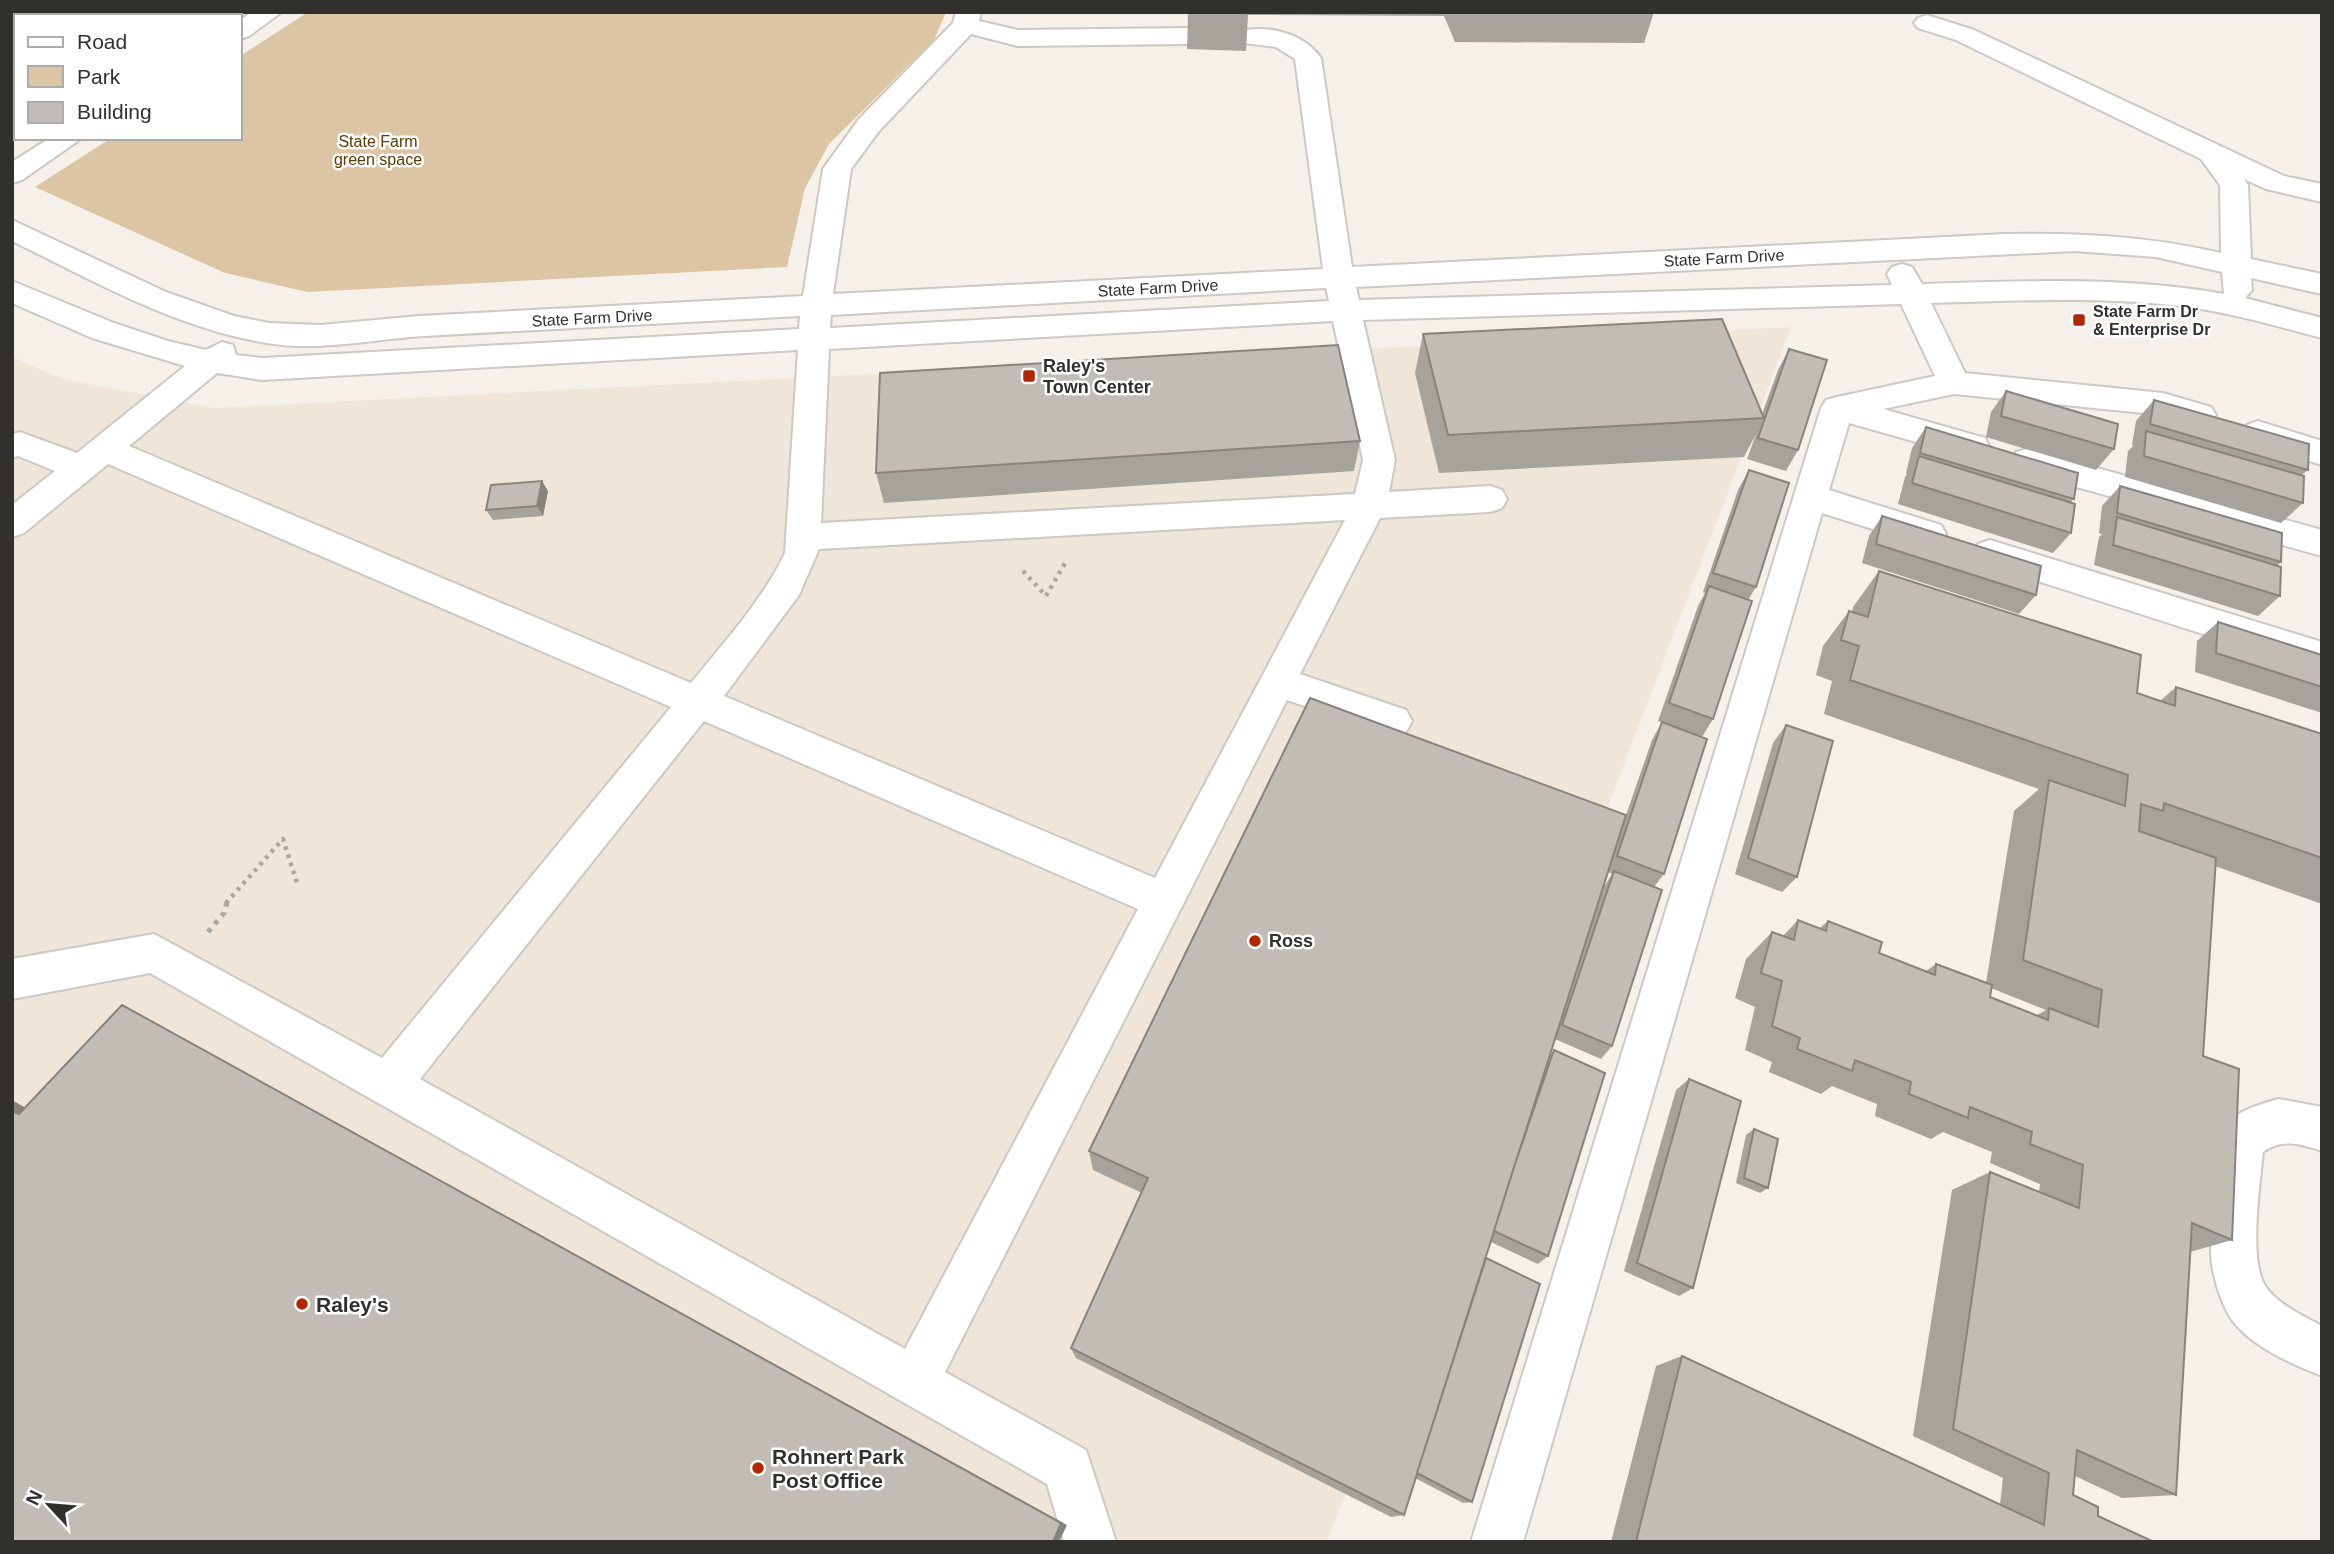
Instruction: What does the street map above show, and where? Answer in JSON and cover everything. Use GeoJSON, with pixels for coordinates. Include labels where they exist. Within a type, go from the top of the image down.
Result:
{"type":"FeatureCollection","features":[{"type":"Feature","properties":{"kind":"street"},"geometry":{"type":"LineString","coordinates":[[242,30],[270,12]]}},
{"type":"Feature","properties":{"kind":"street"},"geometry":{"type":"LineString","coordinates":[[388,1085],[698,702],[787,585],[802,553],[817,323],[837,169],[869,125],[967,19],[1018,38],[1188,36]]}},
{"type":"Feature","properties":{"kind":"street"},"geometry":{"type":"LineString","coordinates":[[1927,23],[1965,35],[2276,183],[2322,193]]}},
{"type":"Feature","properties":{"kind":"street"},"geometry":{"type":"LineString","coordinates":[[914,1382],[1369,506],[1380,460],[1343,294],[1308,58],[1299,45],[1280,39],[1245,37]]}},
{"type":"Feature","properties":{"kind":"street"},"geometry":{"type":"LineString","coordinates":[[12,174],[66,140]]}},
{"type":"Feature","properties":{"kind":"street"},"geometry":{"type":"LineString","coordinates":[[2211,153],[2234,185],[2237,306]]}},
{"type":"Feature","properties":{"kind":"street","name":"State Farm Drive"},"geometry":{"type":"LineString","coordinates":[[12,229],[204,319],[249,330],[306,336],[419,326],[817,323]]}},
{"type":"Feature","properties":{"kind":"street","name":"State Farm Drive"},"geometry":{"type":"LineString","coordinates":[[12,290],[67,317],[170,354],[209,364],[276,369],[817,323],[1343,294],[1889,249],[2075,242],[2156,248],[2322,284]]}},
{"type":"Feature","properties":{"kind":"street"},"geometry":{"type":"LineString","coordinates":[[1889,249],[1954,383]]}},
{"type":"Feature","properties":{"kind":"street","name":"State Farm Drive"},"geometry":{"type":"LineString","coordinates":[[1343,294],[1911,294],[2087,289],[2182,296],[2237,306],[2322,328]]}},
{"type":"Feature","properties":{"kind":"street"},"geometry":{"type":"LineString","coordinates":[[12,524],[249,330]]}},
{"type":"Feature","properties":{"kind":"street"},"geometry":{"type":"LineString","coordinates":[[1837,408],[1954,383],[2164,404],[2322,453]]}},
{"type":"Feature","properties":{"kind":"street"},"geometry":{"type":"LineString","coordinates":[[1497,1542],[1837,408]]}},
{"type":"Feature","properties":{"kind":"street"},"geometry":{"type":"LineString","coordinates":[[1837,408],[2322,543]]}},
{"type":"Feature","properties":{"kind":"street"},"geometry":{"type":"LineString","coordinates":[[15,443],[94,458],[698,702],[1164,901]]}},
{"type":"Feature","properties":{"kind":"street"},"geometry":{"type":"LineString","coordinates":[[1811,498],[2322,657]]}},
{"type":"Feature","properties":{"kind":"street"},"geometry":{"type":"LineString","coordinates":[[803,537],[1490,499]]}},
{"type":"Feature","properties":{"kind":"street"},"geometry":{"type":"LineString","coordinates":[[1278,682],[1393,722]]}},
{"type":"Feature","properties":{"kind":"street"},"geometry":{"type":"LineString","coordinates":[[12,979],[154,953],[1068,1468],[1090,1542]]}},
{"type":"Feature","properties":{"kind":"street"},"geometry":{"type":"LineString","coordinates":[[2322,1129],[2295,1119],[2266,1122],[2241,1140],[2233,1256],[2247,1301],[2295,1340],[2322,1352]]}},
{"type":"Feature","properties":{"kind":"path"},"geometry":{"type":"LineString","coordinates":[[179,967],[224,913],[226,903],[283,839],[298,886]]}},
{"type":"Feature","properties":{"kind":"shaded area"},"geometry":{"type":"Polygon","coordinates":[[[1791,327],[1327,1542],[12,1542],[12,357],[63,379],[213,408],[1791,327]]]}},
{"type":"Feature","properties":{"kind":"green space"},"geometry":{"type":"Polygon","coordinates":[[[12,12],[117,12],[14,14],[12,73],[12,12]]]}},
{"type":"Feature","properties":{"kind":"green space","name":"State Farm green space"},"geometry":{"type":"Polygon","coordinates":[[[308,12],[946,12],[934,40],[829,144],[805,188],[787,267],[308,292],[225,273],[35,187],[108,140],[242,140],[242,55],[308,12]]]}},
{"type":"Feature","properties":{"kind":"building"},"geometry":{"type":"Polygon","coordinates":[[[1722,319],[1764,418],[1448,435],[1423,334],[1722,319]]]}},
{"type":"Feature","properties":{"kind":"building"},"geometry":{"type":"Polygon","coordinates":[[[1338,345],[1360,441],[876,473],[880,373],[1338,345]]]}},
{"type":"Feature","properties":{"kind":"building"},"geometry":{"type":"Polygon","coordinates":[[[1789,349],[1827,360],[1798,450],[1758,438],[1789,349]]]}},
{"type":"Feature","properties":{"kind":"building"},"geometry":{"type":"Polygon","coordinates":[[[2006,391],[2118,424],[2114,449],[2001,416],[2006,391]]]}},
{"type":"Feature","properties":{"kind":"building"},"geometry":{"type":"Polygon","coordinates":[[[2154,400],[2309,444],[2308,470],[2150,424],[2154,400]]]}},
{"type":"Feature","properties":{"kind":"building"},"geometry":{"type":"Polygon","coordinates":[[[1926,427],[2078,473],[2074,499],[1920,453],[1926,427]]]}},
{"type":"Feature","properties":{"kind":"building"},"geometry":{"type":"Polygon","coordinates":[[[2146,431],[2304,476],[2303,503],[2144,456],[2146,431]]]}},
{"type":"Feature","properties":{"kind":"building"},"geometry":{"type":"Polygon","coordinates":[[[1919,456],[2075,504],[2071,533],[1912,483],[1919,456]]]}},
{"type":"Feature","properties":{"kind":"building"},"geometry":{"type":"Polygon","coordinates":[[[1749,470],[1789,483],[1756,587],[1713,573],[1749,470]]]}},
{"type":"Feature","properties":{"kind":"building"},"geometry":{"type":"Polygon","coordinates":[[[542,481],[537,506],[486,510],[491,485],[542,481]]]}},
{"type":"Feature","properties":{"kind":"building"},"geometry":{"type":"Polygon","coordinates":[[[2120,486],[2282,533],[2281,562],[2117,513],[2120,486]]]}},
{"type":"Feature","properties":{"kind":"building"},"geometry":{"type":"Polygon","coordinates":[[[1882,516],[2041,566],[2036,595],[1876,544],[1882,516]]]}},
{"type":"Feature","properties":{"kind":"building"},"geometry":{"type":"Polygon","coordinates":[[[2117,517],[2281,567],[2280,596],[2113,545],[2117,517]]]}},
{"type":"Feature","properties":{"kind":"building"},"geometry":{"type":"Polygon","coordinates":[[[1879,571],[2141,655],[2137,693],[2175,706],[2176,687],[2322,734],[2322,858],[2164,803],[2163,811],[2141,804],[2139,831],[2216,858],[2203,1056],[2239,1069],[2232,1240],[2192,1223],[2176,1495],[2077,1450],[2073,1495],[2098,1507],[2098,1516],[2154,1542],[1636,1542],[1682,1356],[2044,1525],[2049,1473],[1953,1429],[1990,1172],[2079,1208],[2083,1165],[2030,1144],[2032,1132],[1970,1107],[1968,1118],[1909,1094],[1911,1082],[1855,1060],[1852,1071],[1797,1049],[1800,1038],[1772,1026],[1782,981],[1761,973],[1772,932],[1794,940],[1798,920],[1826,931],[1828,921],[1882,942],[1879,953],[1935,975],[1936,964],[1992,985],[1990,997],[2048,1020],[2049,1008],[2098,1027],[2102,990],[2023,960],[2049,780],[2125,806],[2128,775],[1850,680],[1859,646],[1841,640],[1849,611],[1868,617],[1879,571]]]}},
{"type":"Feature","properties":{"kind":"building"},"geometry":{"type":"Polygon","coordinates":[[[1709,586],[1752,601],[1713,719],[1669,703],[1709,586]]]}},
{"type":"Feature","properties":{"kind":"building"},"geometry":{"type":"Polygon","coordinates":[[[2218,622],[2322,655],[2322,687],[2216,653],[2218,622]]]}},
{"type":"Feature","properties":{"kind":"building"},"geometry":{"type":"Polygon","coordinates":[[[1310,698],[1626,815],[1404,1515],[1071,1348],[1148,1178],[1089,1151],[1310,698]]]}},
{"type":"Feature","properties":{"kind":"building"},"geometry":{"type":"Polygon","coordinates":[[[1662,722],[1707,739],[1664,874],[1617,856],[1662,722]]]}},
{"type":"Feature","properties":{"kind":"building"},"geometry":{"type":"Polygon","coordinates":[[[1786,725],[1833,741],[1797,877],[1748,858],[1786,725]]]}},
{"type":"Feature","properties":{"kind":"building"},"geometry":{"type":"Polygon","coordinates":[[[1614,871],[1662,890],[1612,1046],[1562,1025],[1614,871]]]}},
{"type":"Feature","properties":{"kind":"building"},"geometry":{"type":"Polygon","coordinates":[[[122,1005],[1061,1523],[1053,1542],[12,1542],[12,1111],[19,1114],[122,1005]]]}},
{"type":"Feature","properties":{"kind":"building"},"geometry":{"type":"Polygon","coordinates":[[[1554,1050],[1605,1073],[1548,1256],[1494,1231],[1554,1050]]]}},
{"type":"Feature","properties":{"kind":"building"},"geometry":{"type":"Polygon","coordinates":[[[1689,1079],[1741,1101],[1693,1288],[1637,1263],[1689,1079]]]}},
{"type":"Feature","properties":{"kind":"building"},"geometry":{"type":"Polygon","coordinates":[[[1754,1129],[1778,1139],[1768,1188],[1744,1178],[1754,1129]]]}},
{"type":"Feature","properties":{"kind":"building"},"geometry":{"type":"Polygon","coordinates":[[[1486,1258],[1540,1284],[1472,1502],[1417,1473],[1486,1258]]]}},
{"type":"Feature","properties":{"kind":"place","name":"State Farm Dr & Enterprise Dr"},"geometry":{"type":"Point","coordinates":[2079,320]}},
{"type":"Feature","properties":{"kind":"place","name":"Raley's Town Center"},"geometry":{"type":"Point","coordinates":[1029,376]}},
{"type":"Feature","properties":{"kind":"place","name":"Ross"},"geometry":{"type":"Point","coordinates":[1255,941]}},
{"type":"Feature","properties":{"kind":"place","name":"Raley's"},"geometry":{"type":"Point","coordinates":[302,1304]}},
{"type":"Feature","properties":{"kind":"place","name":"Rohnert Park Post Office"},"geometry":{"type":"Point","coordinates":[758,1468]}}]}
